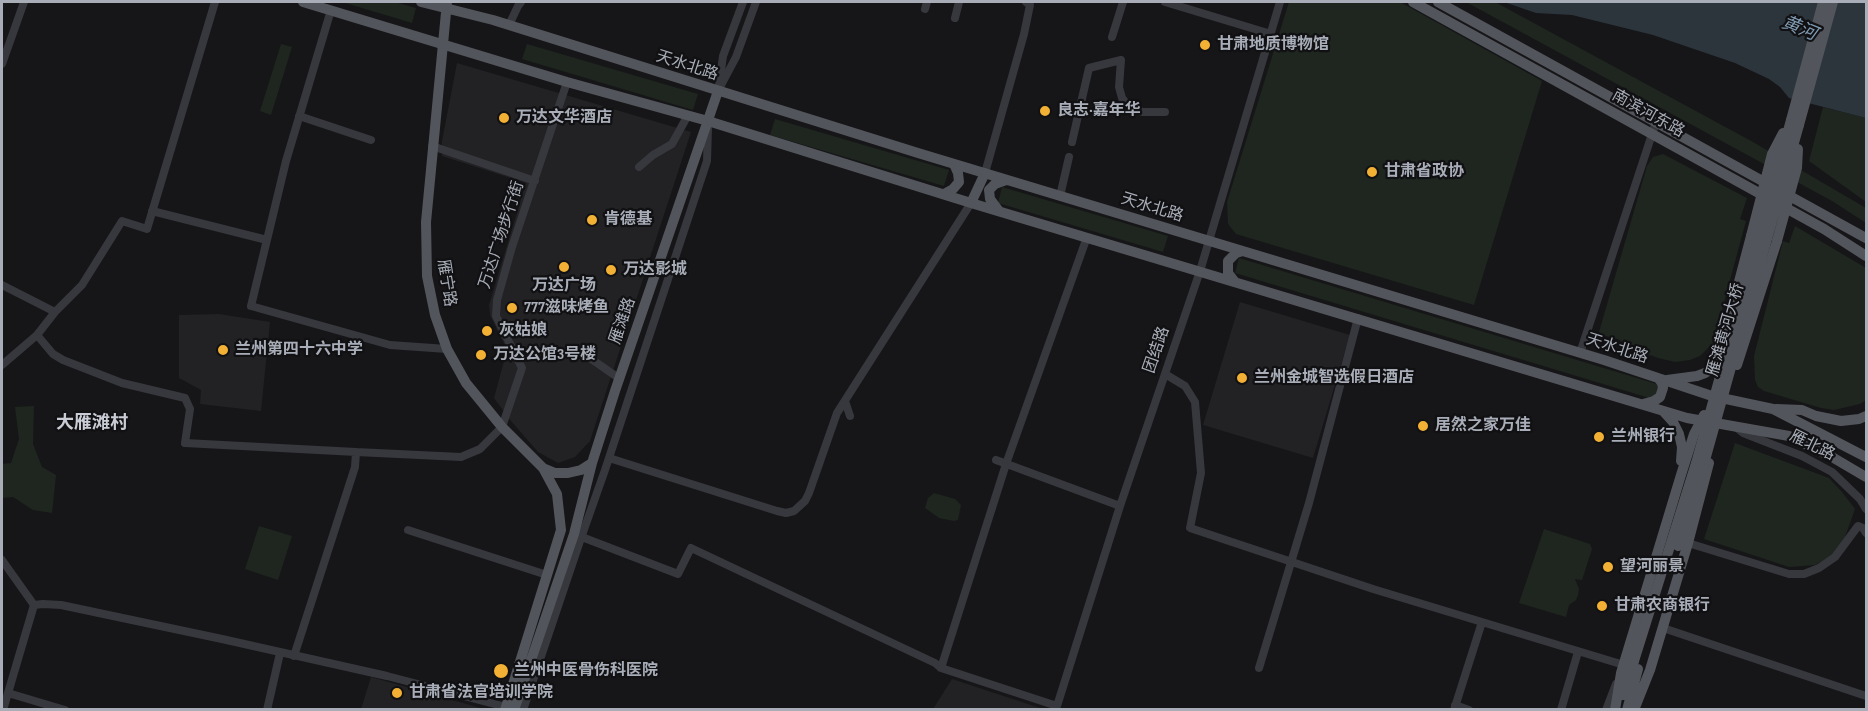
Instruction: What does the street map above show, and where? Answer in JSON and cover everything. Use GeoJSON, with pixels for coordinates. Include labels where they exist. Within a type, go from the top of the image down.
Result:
{"type":"FeatureCollection","features":[{"type":"Feature","properties":{"kind":"main road"},"geometry":{"type":"LineString","coordinates":[[303,2],[567,82],[708,121],[971,203],[1642,404],[1719,425],[1733,425],[1789,436],[1866,477]]}},
{"type":"Feature","properties":{"kind":"main road","name":"天水北路"},"geometry":{"type":"LineString","coordinates":[[422,2],[447,5],[954,164],[1580,353],[1712,396],[1773,409],[1866,457]]}},
{"type":"Feature","properties":{"kind":"main road","name":"南滨河东路"},"geometry":{"type":"LineString","coordinates":[[1413,2],[1824,229],[1866,256]]}},
{"type":"Feature","properties":{"kind":"main road","name":"南滨河东路"},"geometry":{"type":"LineString","coordinates":[[1438,2],[1866,238]]}},
{"type":"Feature","properties":{"kind":"main road","name":"雁滩黄河大桥"},"geometry":{"type":"LineString","coordinates":[[1630,666],[1702,471],[1795,122],[1823,2]]}},
{"type":"Feature","properties":{"kind":"main road","name":"雁滩黄河大桥"},"geometry":{"type":"LineString","coordinates":[[1795,122],[1833,2]]}},
{"type":"Feature","properties":{"kind":"main road","name":"雁宁路"},"geometry":{"type":"LineString","coordinates":[[447,5],[426,222],[427,276],[435,315],[447,349],[466,383],[502,428],[543,468],[557,494],[561,530],[547,575]]}},
{"type":"Feature","properties":{"kind":"main road","name":"雁滩路"},"geometry":{"type":"LineString","coordinates":[[508,709],[577,536],[592,463],[718,91]]}},
{"type":"Feature","properties":{"kind":"main road"},"geometry":{"type":"LineString","coordinates":[[1616,710],[1630,666],[1680,475],[1719,373],[1726,331],[1772,154],[1795,122]]}},
{"type":"Feature","properties":{"kind":"main road"},"geometry":{"type":"LineString","coordinates":[[1636,707],[1663,628],[1726,400],[1777,241],[1797,168],[1795,122]]}},
{"type":"Feature","properties":{"kind":"main road"},"geometry":{"type":"LineString","coordinates":[[944,194],[959,182],[954,164]]}},
{"type":"Feature","properties":{"kind":"main road"},"geometry":{"type":"LineString","coordinates":[[971,203],[985,173]]}},
{"type":"Feature","properties":{"kind":"main road"},"geometry":{"type":"LineString","coordinates":[[999,211],[990,199],[989,190],[995,184],[1006,180]]}},
{"type":"Feature","properties":{"kind":"main road"},"geometry":{"type":"LineString","coordinates":[[1235,282],[1228,273],[1228,261],[1233,255],[1244,251]]}},
{"type":"Feature","properties":{"kind":"main road"},"geometry":{"type":"LineString","coordinates":[[1642,404],[1660,397],[1663,388],[1662,380],[1697,376],[1711,369],[1726,331]]}},
{"type":"Feature","properties":{"kind":"main road"},"geometry":{"type":"LineString","coordinates":[[1773,409],[1802,410],[1816,416],[1841,421],[1866,416]]}},
{"type":"Feature","properties":{"kind":"main road"},"geometry":{"type":"LineString","coordinates":[[1663,410],[1679,434],[1682,447],[1680,475]]}},
{"type":"Feature","properties":{"kind":"main road"},"geometry":{"type":"LineString","coordinates":[[543,468],[555,473],[568,473],[581,470],[592,463]]}},
{"type":"Feature","properties":{"kind":"main road"},"geometry":{"type":"LineString","coordinates":[[508,709],[547,575]]}},
{"type":"Feature","properties":{"kind":"main road"},"geometry":{"type":"LineString","coordinates":[[1616,710],[1630,666]]}},
{"type":"Feature","properties":{"kind":"main road"},"geometry":{"type":"LineString","coordinates":[[1628,710],[1630,666]]}},
{"type":"Feature","properties":{"kind":"street"},"geometry":{"type":"LineString","coordinates":[[2,64],[24,2]]}},
{"type":"Feature","properties":{"kind":"street"},"geometry":{"type":"LineString","coordinates":[[2,365],[37,335],[55,312],[82,285],[122,221],[147,229],[215,2]]}},
{"type":"Feature","properties":{"kind":"street"},"geometry":{"type":"LineString","coordinates":[[509,25],[521,2]]}},
{"type":"Feature","properties":{"kind":"street"},"geometry":{"type":"LineString","coordinates":[[718,91],[723,56],[743,2]]}},
{"type":"Feature","properties":{"kind":"street"},"geometry":{"type":"LineString","coordinates":[[718,91],[736,57],[756,2]]}},
{"type":"Feature","properties":{"kind":"street"},"geometry":{"type":"LineString","coordinates":[[955,18],[959,2]]}},
{"type":"Feature","properties":{"kind":"street"},"geometry":{"type":"LineString","coordinates":[[985,173],[1024,34],[1030,5],[1026,2]]}},
{"type":"Feature","properties":{"kind":"street"},"geometry":{"type":"LineString","coordinates":[[1112,37],[1123,2]]}},
{"type":"Feature","properties":{"kind":"street"},"geometry":{"type":"LineString","coordinates":[[1165,2],[1271,34]]}},
{"type":"Feature","properties":{"kind":"street","name":"团结路"},"geometry":{"type":"LineString","coordinates":[[941,668],[1056,706],[1120,506],[1200,271],[1280,2]]}},
{"type":"Feature","properties":{"kind":"street"},"geometry":{"type":"LineString","coordinates":[[331,10],[286,161],[251,306],[390,345],[447,349]]}},
{"type":"Feature","properties":{"kind":"street"},"geometry":{"type":"LineString","coordinates":[[1072,142],[1089,68],[1120,60],[1119,87],[1122,98],[1131,108],[1143,112],[1165,112]]}},
{"type":"Feature","properties":{"kind":"street","name":"万达广场步行街"},"geometry":{"type":"LineString","coordinates":[[502,428],[522,368],[499,324],[495,308],[567,82]]}},
{"type":"Feature","properties":{"kind":"street"},"geometry":{"type":"LineString","coordinates":[[639,167],[653,155],[672,144],[688,115]]}},
{"type":"Feature","properties":{"kind":"street"},"geometry":{"type":"LineString","coordinates":[[299,116],[371,140]]}},
{"type":"Feature","properties":{"kind":"street"},"geometry":{"type":"LineString","coordinates":[[523,710],[577,536],[609,458],[707,161],[708,121]]}},
{"type":"Feature","properties":{"kind":"street"},"geometry":{"type":"LineString","coordinates":[[1580,353],[1656,122]]}},
{"type":"Feature","properties":{"kind":"street"},"geometry":{"type":"LineString","coordinates":[[432,146],[535,180]]}},
{"type":"Feature","properties":{"kind":"street"},"geometry":{"type":"LineString","coordinates":[[1060,196],[1070,157]]}},
{"type":"Feature","properties":{"kind":"street"},"geometry":{"type":"LineString","coordinates":[[609,458],[777,511],[786,513],[794,511],[805,501],[837,413],[971,203]]}},
{"type":"Feature","properties":{"kind":"street"},"geometry":{"type":"LineString","coordinates":[[152,211],[267,240]]}},
{"type":"Feature","properties":{"kind":"street"},"geometry":{"type":"LineString","coordinates":[[577,536],[678,574],[692,548],[935,663],[941,668],[1006,464],[1087,237]]}},
{"type":"Feature","properties":{"kind":"street"},"geometry":{"type":"LineString","coordinates":[[2,285],[55,312]]}},
{"type":"Feature","properties":{"kind":"street"},"geometry":{"type":"LineString","coordinates":[[1258,668],[1292,561],[1358,318]]}},
{"type":"Feature","properties":{"kind":"street"},"geometry":{"type":"LineString","coordinates":[[37,335],[53,354],[63,360],[122,383],[185,399],[190,409],[185,443],[461,457],[480,449],[502,428]]}},
{"type":"Feature","properties":{"kind":"street"},"geometry":{"type":"LineString","coordinates":[[587,356],[620,379]]}},
{"type":"Feature","properties":{"kind":"street"},"geometry":{"type":"LineString","coordinates":[[1165,374],[1185,386],[1195,402],[1201,473],[1190,528],[1373,589],[1630,666],[1606,710]]}},
{"type":"Feature","properties":{"kind":"street"},"geometry":{"type":"LineString","coordinates":[[845,401],[850,416]]}},
{"type":"Feature","properties":{"kind":"street","name":"雁北路"},"geometry":{"type":"LineString","coordinates":[[1733,425],[1743,433],[1802,456],[1832,472],[1860,499],[1866,509]]}},
{"type":"Feature","properties":{"kind":"street"},"geometry":{"type":"LineString","coordinates":[[294,656],[355,467],[356,452]]}},
{"type":"Feature","properties":{"kind":"street"},"geometry":{"type":"LineString","coordinates":[[996,460],[1120,506]]}},
{"type":"Feature","properties":{"kind":"street"},"geometry":{"type":"LineString","coordinates":[[1688,543],[1789,574],[1804,574],[1820,568],[1835,557],[1858,526],[1866,533]]}},
{"type":"Feature","properties":{"kind":"street"},"geometry":{"type":"LineString","coordinates":[[408,530],[547,575]]}},
{"type":"Feature","properties":{"kind":"street"},"geometry":{"type":"LineString","coordinates":[[2,560],[34,605]]}},
{"type":"Feature","properties":{"kind":"street"},"geometry":{"type":"LineString","coordinates":[[34,605],[61,605],[280,652],[387,676],[508,709]]}},
{"type":"Feature","properties":{"kind":"street"},"geometry":{"type":"LineString","coordinates":[[3,710],[34,605]]}},
{"type":"Feature","properties":{"kind":"street"},"geometry":{"type":"LineString","coordinates":[[1469,710],[1454,707],[1482,622]]}},
{"type":"Feature","properties":{"kind":"street"},"geometry":{"type":"LineString","coordinates":[[1663,628],[1866,696]]}},
{"type":"Feature","properties":{"kind":"street"},"geometry":{"type":"LineString","coordinates":[[1561,710],[1578,651]]}},
{"type":"Feature","properties":{"kind":"street"},"geometry":{"type":"LineString","coordinates":[[267,710],[280,652]]}},
{"type":"Feature","properties":{"kind":"street"},"geometry":{"type":"LineString","coordinates":[[8,693],[64,710]]}},
{"type":"Feature","properties":{"kind":"shaded area"},"geometry":{"type":"Polygon","coordinates":[[[342,2],[395,2],[416,8],[412,23],[342,2]]]}},
{"type":"Feature","properties":{"kind":"shaded area"},"geometry":{"type":"Polygon","coordinates":[[[1289,2],[1400,2],[1542,81],[1474,305],[1236,234],[1228,224],[1227,202],[1289,2]]]}},
{"type":"Feature","properties":{"kind":"shaded area"},"geometry":{"type":"Polygon","coordinates":[[[1466,2],[1495,2],[1753,142],[1866,208],[1866,223],[1832,201],[1466,2]]]}},
{"type":"Feature","properties":{"kind":"shaded area"},"geometry":{"type":"Polygon","coordinates":[[[281,44],[292,47],[271,115],[260,111],[281,44]]]}},
{"type":"Feature","properties":{"kind":"shaded area"},"geometry":{"type":"Polygon","coordinates":[[[527,44],[698,94],[693,110],[522,59],[527,44]]]}},
{"type":"Feature","properties":{"kind":"shaded area"},"geometry":{"type":"Polygon","coordinates":[[[457,63],[691,132],[590,441],[575,457],[558,463],[538,452],[494,398],[507,350],[490,315],[489,305],[526,183],[442,156],[442,141],[457,63]]]}},
{"type":"Feature","properties":{"kind":"shaded area"},"geometry":{"type":"Polygon","coordinates":[[[1823,107],[1866,118],[1866,202],[1809,161],[1823,107]]]}},
{"type":"Feature","properties":{"kind":"shaded area"},"geometry":{"type":"Polygon","coordinates":[[[775,119],[949,170],[944,186],[770,135],[775,119]]]}},
{"type":"Feature","properties":{"kind":"shaded area"},"geometry":{"type":"Polygon","coordinates":[[[1663,154],[1747,198],[1740,219],[1746,221],[1713,343],[1700,356],[1675,362],[1634,349],[1618,339],[1599,332],[1647,166],[1653,157],[1663,154]]]}},
{"type":"Feature","properties":{"kind":"shaded area"},"geometry":{"type":"Polygon","coordinates":[[[1002,187],[1168,236],[1163,252],[998,203],[1002,187]]]}},
{"type":"Feature","properties":{"kind":"shaded area"},"geometry":{"type":"Polygon","coordinates":[[[1795,226],[1866,268],[1866,400],[1860,404],[1834,410],[1821,408],[1764,391],[1758,387],[1755,380],[1754,356],[1783,241],[1789,243],[1795,226]]]}},
{"type":"Feature","properties":{"kind":"shaded area"},"geometry":{"type":"Polygon","coordinates":[[[1239,258],[1660,385],[1656,400],[1235,273],[1239,258]]]}},
{"type":"Feature","properties":{"kind":"shaded area"},"geometry":{"type":"Polygon","coordinates":[[[1240,302],[1350,335],[1313,458],[1203,425],[1240,302]]]}},
{"type":"Feature","properties":{"kind":"shaded area","name":"兰州第四十六中学"},"geometry":{"type":"Polygon","coordinates":[[[219,314],[270,322],[261,411],[200,404],[201,390],[179,378],[179,315],[219,314]]]}},
{"type":"Feature","properties":{"kind":"shaded area"},"geometry":{"type":"Polygon","coordinates":[[[34,406],[33,444],[42,467],[56,475],[52,513],[33,510],[13,497],[2,498],[2,464],[11,463],[19,439],[15,407],[34,406]]]}},
{"type":"Feature","properties":{"kind":"shaded area"},"geometry":{"type":"Polygon","coordinates":[[[1735,443],[1829,478],[1842,492],[1855,509],[1845,537],[1833,555],[1815,565],[1789,567],[1704,539],[1735,443]]]}},
{"type":"Feature","properties":{"kind":"shaded area"},"geometry":{"type":"Polygon","coordinates":[[[934,493],[955,499],[961,505],[958,520],[939,518],[925,508],[928,498],[934,493]]]}},
{"type":"Feature","properties":{"kind":"shaded area"},"geometry":{"type":"Polygon","coordinates":[[[259,526],[292,536],[278,580],[245,569],[259,526]]]}},
{"type":"Feature","properties":{"kind":"shaded area"},"geometry":{"type":"Polygon","coordinates":[[[1544,529],[1590,544],[1592,549],[1582,580],[1575,579],[1579,589],[1578,595],[1576,600],[1569,605],[1566,617],[1519,603],[1544,529]]]}},
{"type":"Feature","properties":{"kind":"shaded area","name":"甘肃省法官培训学院"},"geometry":{"type":"Polygon","coordinates":[[[371,677],[484,709],[361,709],[371,677]]]}},
{"type":"Feature","properties":{"kind":"shaded area"},"geometry":{"type":"Polygon","coordinates":[[[952,679],[1043,709],[933,709],[952,679]]]}},
{"type":"Feature","properties":{"kind":"water","name":"黄河"},"geometry":{"type":"Polygon","coordinates":[[[1504,2],[1866,2],[1866,118],[1789,98],[1769,79],[1735,63],[1653,35],[1572,15],[1536,13],[1504,2]]]}},
{"type":"Feature","properties":{"kind":"place","name":"甘肃地质博物馆"},"geometry":{"type":"Point","coordinates":[1205,45]}},
{"type":"Feature","properties":{"kind":"place","name":"良志·嘉年华"},"geometry":{"type":"Point","coordinates":[1045,111]}},
{"type":"Feature","properties":{"kind":"place","name":"万达文华酒店"},"geometry":{"type":"Point","coordinates":[504,118]}},
{"type":"Feature","properties":{"kind":"place","name":"甘肃省政协"},"geometry":{"type":"Point","coordinates":[1372,172]}},
{"type":"Feature","properties":{"kind":"place","name":"肯德基"},"geometry":{"type":"Point","coordinates":[592,220]}},
{"type":"Feature","properties":{"kind":"place","name":"万达广场"},"geometry":{"type":"Point","coordinates":[564,267]}},
{"type":"Feature","properties":{"kind":"place","name":"万达影城"},"geometry":{"type":"Point","coordinates":[611,270]}},
{"type":"Feature","properties":{"kind":"place","name":"777滋味烤鱼"},"geometry":{"type":"Point","coordinates":[512,308]}},
{"type":"Feature","properties":{"kind":"place","name":"灰姑娘"},"geometry":{"type":"Point","coordinates":[487,331]}},
{"type":"Feature","properties":{"kind":"place","name":"兰州第四十六中学"},"geometry":{"type":"Point","coordinates":[223,350]}},
{"type":"Feature","properties":{"kind":"place","name":"万达公馆3号楼"},"geometry":{"type":"Point","coordinates":[481,355]}},
{"type":"Feature","properties":{"kind":"place","name":"兰州金城智选假日酒店"},"geometry":{"type":"Point","coordinates":[1242,378]}},
{"type":"Feature","properties":{"kind":"place","name":"居然之家万佳"},"geometry":{"type":"Point","coordinates":[1423,426]}},
{"type":"Feature","properties":{"kind":"place","name":"兰州银行"},"geometry":{"type":"Point","coordinates":[1599,437]}},
{"type":"Feature","properties":{"kind":"place","name":"望河丽景"},"geometry":{"type":"Point","coordinates":[1608,567]}},
{"type":"Feature","properties":{"kind":"place","name":"甘肃农商银行"},"geometry":{"type":"Point","coordinates":[1602,606]}},
{"type":"Feature","properties":{"kind":"place","name":"兰州中医骨伤科医院"},"geometry":{"type":"Point","coordinates":[501,671]}},
{"type":"Feature","properties":{"kind":"place","name":"甘肃省法官培训学院"},"geometry":{"type":"Point","coordinates":[397,693]}},
{"type":"Feature","properties":{"kind":"district","name":"大雁滩村"},"geometry":{"type":"Point","coordinates":[92,423]}}]}
